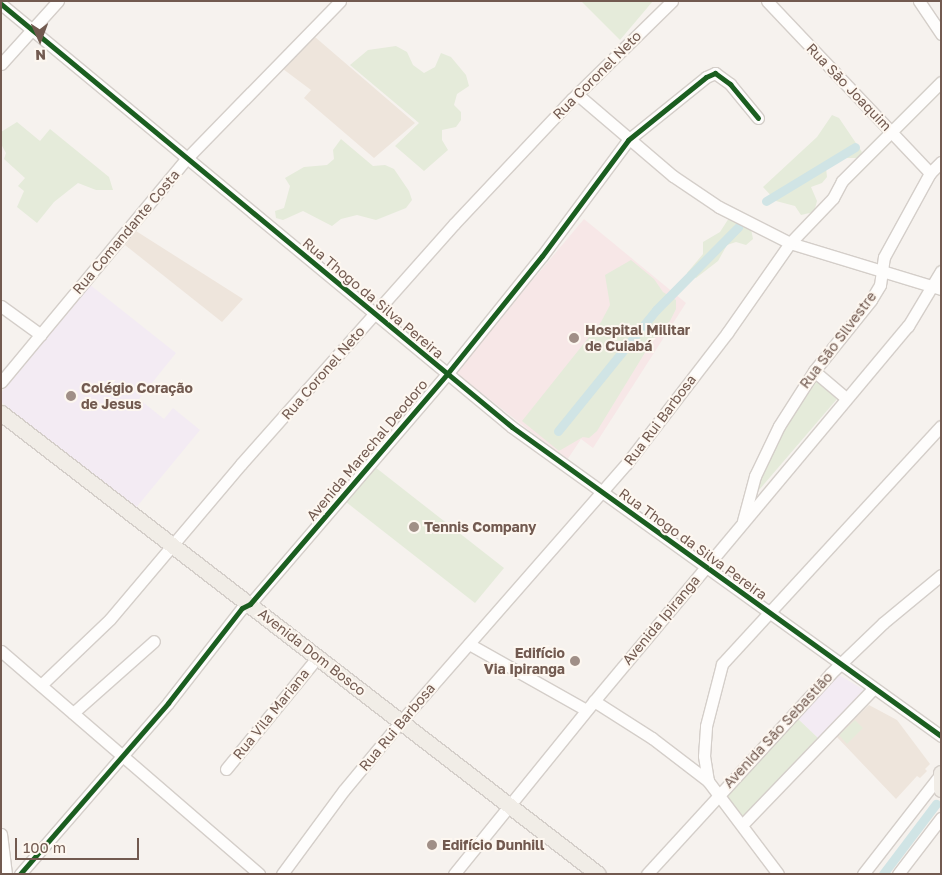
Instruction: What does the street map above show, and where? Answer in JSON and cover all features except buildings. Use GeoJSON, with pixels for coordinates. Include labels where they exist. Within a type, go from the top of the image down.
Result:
{"type":"FeatureCollection","features":[{"type":"Feature","properties":{"kind":"main road","name":"Avenida Dom Bosco"},"geometry":{"type":"LineString","coordinates":[[1,413],[250,604],[317,658],[402,720],[598,874]]}},
{"type":"Feature","properties":{"kind":"street"},"geometry":{"type":"LineString","coordinates":[[1,64],[58,1]]}},
{"type":"Feature","properties":{"kind":"street","name":"Rua Comandante Costa"},"geometry":{"type":"LineString","coordinates":[[1,382],[187,158],[340,1]]}},
{"type":"Feature","properties":{"kind":"street","name":"Rua Coronel Neto"},"geometry":{"type":"LineString","coordinates":[[41,684],[90,640],[174,546],[374,313],[578,95],[672,1]]}},
{"type":"Feature","properties":{"kind":"street","name":"Rua São Joaquim"},"geometry":{"type":"LineString","coordinates":[[767,1],[930,173]]}},
{"type":"Feature","properties":{"kind":"street"},"geometry":{"type":"LineString","coordinates":[[919,1],[941,34]]}},
{"type":"Feature","properties":{"kind":"street","name":"Rua Thogo da Silva Pereira"},"geometry":{"type":"LineString","coordinates":[[1,4],[512,427],[940,737]]}},
{"type":"Feature","properties":{"kind":"street","name":"Avenida Marechal Deodoro"},"geometry":{"type":"LineString","coordinates":[[20,874],[120,756],[168,703],[242,608],[250,604],[447,374],[542,256],[628,140],[676,100],[714,73],[730,84],[758,118]]}},
{"type":"Feature","properties":{"kind":"street","name":"Rua Rui Barbosa"},"geometry":{"type":"LineString","coordinates":[[282,874],[402,720],[627,464],[728,333],[790,243],[890,130],[941,82]]}},
{"type":"Feature","properties":{"kind":"street"},"geometry":{"type":"LineString","coordinates":[[578,95],[628,140],[673,176],[720,207],[790,243],[936,287]]}},
{"type":"Feature","properties":{"kind":"street","name":"Rua São Silvestre"},"geometry":{"type":"LineString","coordinates":[[743,523],[751,489],[770,443],[814,371],[871,300],[880,285],[884,257],[930,173],[941,162]]}},
{"type":"Feature","properties":{"kind":"street","name":"Avenida Ipiranga"},"geometry":{"type":"LineString","coordinates":[[454,874],[705,567],[908,326],[936,287],[941,271]]}},
{"type":"Feature","properties":{"kind":"street"},"geometry":{"type":"LineString","coordinates":[[1,306],[41,335]]}},
{"type":"Feature","properties":{"kind":"street"},"geometry":{"type":"LineString","coordinates":[[814,371],[846,398]]}},
{"type":"Feature","properties":{"kind":"street"},"geometry":{"type":"LineString","coordinates":[[708,781],[705,741],[719,672],[770,613],[941,426]]}},
{"type":"Feature","properties":{"kind":"street","name":"Avenida São Sebastião"},"geometry":{"type":"LineString","coordinates":[[647,874],[839,664],[941,575]]}},
{"type":"Feature","properties":{"kind":"street"},"geometry":{"type":"LineString","coordinates":[[73,713],[154,641]]}},
{"type":"Feature","properties":{"kind":"street"},"geometry":{"type":"LineString","coordinates":[[469,644],[652,738],[708,781],[778,874]]}},
{"type":"Feature","properties":{"kind":"street"},"geometry":{"type":"LineString","coordinates":[[1,651],[41,684],[120,756],[259,874]]}},
{"type":"Feature","properties":{"kind":"street","name":"Rua Vila Mariana"},"geometry":{"type":"LineString","coordinates":[[226,769],[317,658]]}},
{"type":"Feature","properties":{"kind":"street"},"geometry":{"type":"LineString","coordinates":[[742,825],[815,746],[873,689]]}},
{"type":"Feature","properties":{"kind":"street"},"geometry":{"type":"LineString","coordinates":[[863,874],[940,779]]}},
{"type":"Feature","properties":{"kind":"street"},"geometry":{"type":"LineString","coordinates":[[898,874],[941,818]]}},
{"type":"Feature","properties":{"kind":"street"},"geometry":{"type":"LineString","coordinates":[[1,834],[6,874]]}},
{"type":"Feature","properties":{"kind":"shaded area"},"geometry":{"type":"Polygon","coordinates":[[[315,37],[415,123],[374,158],[304,98],[311,90],[283,69],[315,37]]]}},
{"type":"Feature","properties":{"kind":"shaded area","name":"Hospital Militar de Cuiabá"},"geometry":{"type":"Polygon","coordinates":[[[584,219],[686,303],[593,448],[581,439],[567,460],[455,372],[584,219]]]}},
{"type":"Feature","properties":{"kind":"shaded area"},"geometry":{"type":"Polygon","coordinates":[[[136,231],[243,299],[222,322],[125,245],[136,231]]]}},
{"type":"Feature","properties":{"kind":"shaded area","name":"Colégio Coração de Jesus"},"geometry":{"type":"Polygon","coordinates":[[[89,284],[176,353],[139,399],[164,419],[173,408],[200,430],[135,509],[1,402],[1,393],[89,284]]]}},
{"type":"Feature","properties":{"kind":"shaded area"},"geometry":{"type":"Polygon","coordinates":[[[839,675],[866,691],[819,739],[796,717],[839,675]]]}},
{"type":"Feature","properties":{"kind":"shaded area"},"geometry":{"type":"Polygon","coordinates":[[[869,705],[897,720],[930,764],[925,769],[927,771],[920,778],[917,776],[896,799],[836,736],[869,705]]]}},
{"type":"Feature","properties":{"kind":"green space"},"geometry":{"type":"Polygon","coordinates":[[[581,1],[653,1],[620,40],[581,1]]]}},
{"type":"Feature","properties":{"kind":"green space"},"geometry":{"type":"Polygon","coordinates":[[[396,46],[407,52],[413,65],[424,73],[435,67],[441,53],[451,57],[466,75],[469,86],[457,94],[454,105],[461,112],[461,120],[456,127],[442,130],[442,140],[448,150],[424,171],[395,146],[419,123],[350,65],[368,50],[396,46]]]}},
{"type":"Feature","properties":{"kind":"green space"},"geometry":{"type":"Polygon","coordinates":[[[832,115],[839,118],[862,152],[858,158],[841,158],[826,168],[827,177],[822,183],[811,187],[817,201],[814,212],[801,215],[795,206],[776,201],[763,187],[817,137],[832,115]]]}},
{"type":"Feature","properties":{"kind":"green space"},"geometry":{"type":"Polygon","coordinates":[[[17,122],[40,141],[50,129],[109,177],[113,190],[96,190],[78,183],[54,202],[37,223],[17,207],[24,191],[18,186],[25,178],[4,159],[6,153],[1,144],[1,132],[17,122]]]}},
{"type":"Feature","properties":{"kind":"green space"},"geometry":{"type":"Polygon","coordinates":[[[341,139],[373,166],[385,165],[394,169],[409,191],[412,200],[406,208],[376,220],[357,215],[341,219],[332,226],[303,211],[283,220],[276,218],[275,211],[284,208],[290,186],[285,178],[304,167],[327,165],[334,159],[333,150],[341,139]]]}},
{"type":"Feature","properties":{"kind":"green space"},"geometry":{"type":"Polygon","coordinates":[[[729,218],[751,229],[753,239],[746,245],[736,242],[727,245],[718,261],[696,278],[687,273],[703,254],[703,242],[720,232],[729,218]]]}},
{"type":"Feature","properties":{"kind":"green space"},"geometry":{"type":"Polygon","coordinates":[[[631,260],[654,279],[663,292],[676,300],[676,309],[670,321],[657,333],[597,431],[589,438],[583,437],[559,451],[522,421],[601,322],[610,305],[605,275],[631,260]]]}},
{"type":"Feature","properties":{"kind":"green space"},"geometry":{"type":"Polygon","coordinates":[[[814,379],[837,399],[753,497],[769,452],[814,379]]]}},
{"type":"Feature","properties":{"kind":"green space","name":"Tennis Company"},"geometry":{"type":"Polygon","coordinates":[[[375,467],[504,568],[475,603],[346,502],[375,467]]]}},
{"type":"Feature","properties":{"kind":"green space"},"geometry":{"type":"Polygon","coordinates":[[[796,717],[819,739],[744,818],[724,796],[796,717]]]}},
{"type":"Feature","properties":{"kind":"green space"},"geometry":{"type":"Polygon","coordinates":[[[855,720],[863,728],[847,744],[839,735],[855,720]]]}},
{"type":"Feature","properties":{"kind":"waterway"},"geometry":{"type":"LineString","coordinates":[[766,201],[855,147]]}},
{"type":"Feature","properties":{"kind":"waterway"},"geometry":{"type":"LineString","coordinates":[[558,431],[656,310],[738,227]]}},
{"type":"Feature","properties":{"kind":"waterway"},"geometry":{"type":"LineString","coordinates":[[883,874],[936,804]]}},
{"type":"Feature","properties":{"kind":"cycle path"},"geometry":{"type":"LineString","coordinates":[[1,4],[512,427],[941,736]]}},
{"type":"Feature","properties":{"kind":"cycle path"},"geometry":{"type":"LineString","coordinates":[[20,874],[168,703],[242,608],[250,604],[447,374],[542,256],[628,140],[706,77],[715,73],[730,84],[758,118]]}},
{"type":"Feature","properties":{"kind":"place","name":"Hospital Militar de Cuiabá"},"geometry":{"type":"Point","coordinates":[574,338]}},
{"type":"Feature","properties":{"kind":"place","name":"Colégio Coração de Jesus"},"geometry":{"type":"Point","coordinates":[71,396]}},
{"type":"Feature","properties":{"kind":"place","name":"Tennis Company"},"geometry":{"type":"Point","coordinates":[414,527]}},
{"type":"Feature","properties":{"kind":"place","name":"Edifício Via Ipiranga"},"geometry":{"type":"Point","coordinates":[575,661]}},
{"type":"Feature","properties":{"kind":"place","name":"Edifício Dunhill"},"geometry":{"type":"Point","coordinates":[432,845]}}]}
